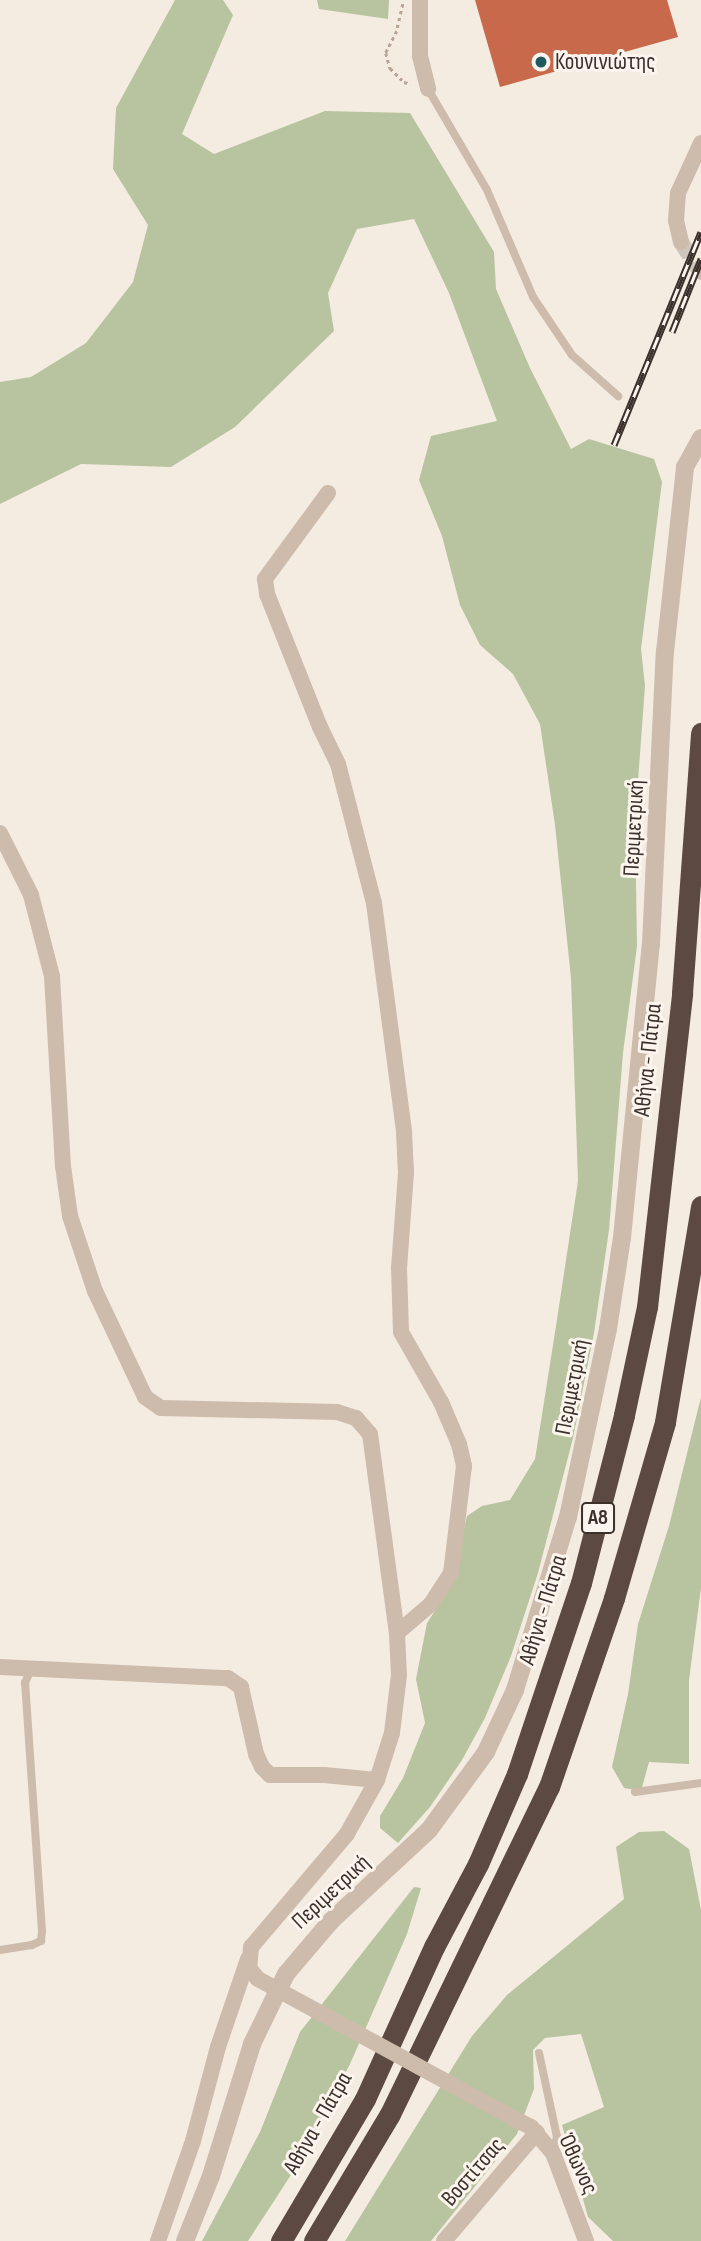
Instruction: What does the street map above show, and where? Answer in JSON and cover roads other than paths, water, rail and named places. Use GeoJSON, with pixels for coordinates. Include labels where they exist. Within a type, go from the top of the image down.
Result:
{"type":"FeatureCollection","features":[{"type":"Feature","properties":{"kind":"highway","name":"Αθήνα - Πάτρα"},"geometry":{"type":"LineString","coordinates":[[281,2241],[365,2098],[434,1947],[478,1864],[517,1774],[581,1583],[624,1415],[646,1307],[682,993],[701,733]]}},
{"type":"Feature","properties":{"kind":"highway","name":"Α8"},"geometry":{"type":"LineString","coordinates":[[314,2241],[390,2113],[549,1787],[614,1598],[665,1422],[701,1206]]}},
{"type":"Feature","properties":{"kind":"street"},"geometry":{"type":"LineString","coordinates":[[420,0],[420,56],[428,89]]}},
{"type":"Feature","properties":{"kind":"street"},"geometry":{"type":"LineString","coordinates":[[681,242],[677,220],[678,193],[701,143]]}},
{"type":"Feature","properties":{"kind":"street","name":"Περιμετρική"},"geometry":{"type":"LineString","coordinates":[[185,2241],[211,2176],[252,2044],[286,1974],[331,1921],[429,1830],[486,1752],[515,1690],[564,1529],[585,1446],[616,1288],[651,944],[665,652],[685,467],[701,438]]}},
{"type":"Feature","properties":{"kind":"street"},"geometry":{"type":"LineString","coordinates":[[328,493],[265,579],[267,594],[320,727],[338,764],[374,903],[404,1132],[406,1173],[399,1268],[401,1332],[441,1402],[459,1444],[464,1466],[451,1573],[431,1604],[397,1633]]}},
{"type":"Feature","properties":{"kind":"street"},"geometry":{"type":"LineString","coordinates":[[0,833],[31,895],[52,976],[63,1166],[70,1216],[95,1291],[145,1397],[162,1408],[310,1410],[337,1412],[356,1418],[370,1434],[397,1633],[396,1706],[377,1780],[347,1834],[251,1947],[218,2047],[193,2141],[158,2241]]}},
{"type":"Feature","properties":{"kind":"street"},"geometry":{"type":"LineString","coordinates":[[0,1667],[228,1678],[241,1688],[256,1754],[262,1767],[270,1775],[324,1774],[377,1780]]}},
{"type":"Feature","properties":{"kind":"street","name":"Όθωνος"},"geometry":{"type":"LineString","coordinates":[[248,1959],[249,1969],[258,1979],[537,2132],[553,2153],[586,2241]]}},
{"type":"Feature","properties":{"kind":"street","name":"Βοστίτσας"},"geometry":{"type":"LineString","coordinates":[[445,2240],[537,2132]]}},
{"type":"Feature","properties":{"kind":"lane"},"geometry":{"type":"LineString","coordinates":[[428,89],[487,190],[533,297],[572,355],[618,397]]}},
{"type":"Feature","properties":{"kind":"lane"},"geometry":{"type":"LineString","coordinates":[[0,1950],[32,1945],[41,1941],[43,1931],[25,1683],[31,1669]]}},
{"type":"Feature","properties":{"kind":"lane"},"geometry":{"type":"LineString","coordinates":[[635,1791],[701,1783]]}},
{"type":"Feature","properties":{"kind":"lane"},"geometry":{"type":"LineString","coordinates":[[539,2053],[557,2137],[553,2153]]}},
{"type":"Feature","properties":{"kind":"tunnel"},"geometry":{"type":"LineString","coordinates":[[681,242],[700,271]]}},
{"type":"Feature","properties":{"kind":"railway"},"geometry":{"type":"LineString","coordinates":[[614,445],[701,232]]}},
{"type":"Feature","properties":{"kind":"railway"},"geometry":{"type":"LineString","coordinates":[[672,332],[701,259]]}},
{"type":"Feature","properties":{"kind":"place","name":"Κουνινιώτης"},"geometry":{"type":"Point","coordinates":[541,62]}}]}
